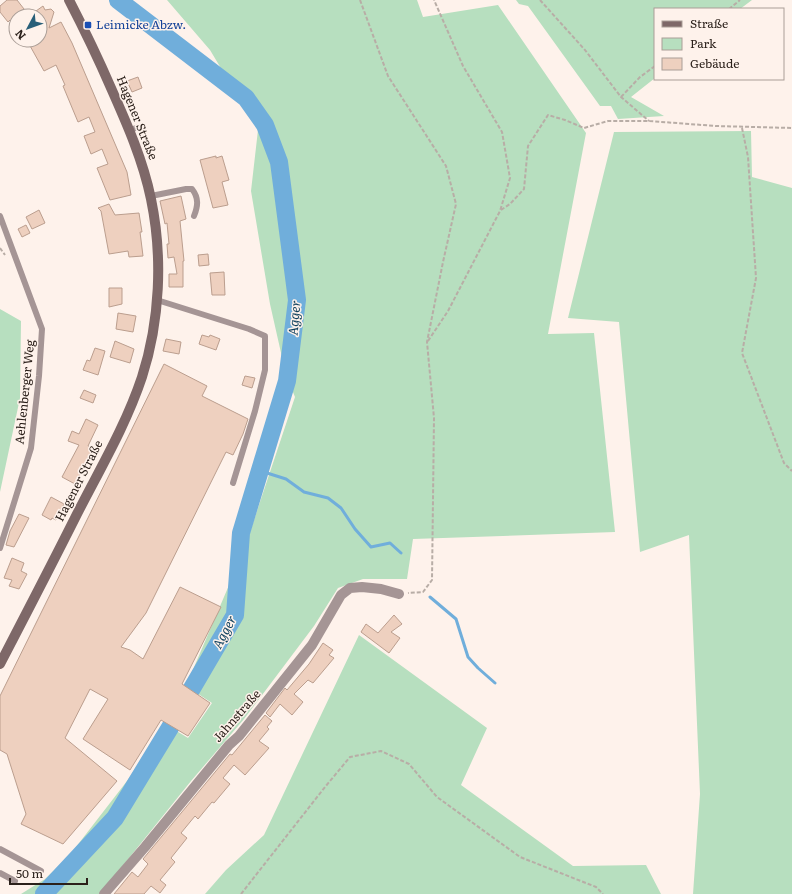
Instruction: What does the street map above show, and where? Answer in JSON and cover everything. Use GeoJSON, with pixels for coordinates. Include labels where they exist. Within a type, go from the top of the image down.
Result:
{"type":"FeatureCollection","features":[{"type":"Feature","properties":{"kind":"main road","name":"Hagener Straße"},"geometry":{"type":"LineString","coordinates":[[0,664],[128,413],[142,377],[150,344],[157,300],[158,249],[151,196],[141,162],[134,129],[69,0]]}},
{"type":"Feature","properties":{"kind":"street","name":"Jahnstraße"},"geometry":{"type":"LineString","coordinates":[[104,894],[145,847],[229,745],[239,736],[312,645],[340,595],[350,588],[362,587],[381,589],[399,594]]}},
{"type":"Feature","properties":{"kind":"lane"},"geometry":{"type":"LineString","coordinates":[[151,196],[192,189],[197,200],[194,216]]}},
{"type":"Feature","properties":{"kind":"lane","name":"Aehlenberger Weg"},"geometry":{"type":"LineString","coordinates":[[0,216],[42,329],[39,376],[31,448],[0,548]]}},
{"type":"Feature","properties":{"kind":"lane"},"geometry":{"type":"LineString","coordinates":[[157,300],[249,329],[265,336],[265,370],[255,411],[234,483]]}},
{"type":"Feature","properties":{"kind":"lane"},"geometry":{"type":"LineString","coordinates":[[0,849],[41,870]]}},
{"type":"Feature","properties":{"kind":"lane"},"geometry":{"type":"LineString","coordinates":[[0,873],[15,881]]}},
{"type":"Feature","properties":{"kind":"path"},"geometry":{"type":"LineString","coordinates":[[360,0],[388,76],[446,166],[456,204],[427,342],[434,418],[432,580],[423,592],[399,594]]}},
{"type":"Feature","properties":{"kind":"path"},"geometry":{"type":"LineString","coordinates":[[427,342],[448,311],[500,211],[510,178],[502,132],[463,66],[434,0]]}},
{"type":"Feature","properties":{"kind":"path"},"geometry":{"type":"LineString","coordinates":[[540,0],[585,50],[621,97],[649,121]]}},
{"type":"Feature","properties":{"kind":"path"},"geometry":{"type":"LineString","coordinates":[[730,8],[740,0]]}},
{"type":"Feature","properties":{"kind":"path"},"geometry":{"type":"LineString","coordinates":[[621,97],[640,77],[654,67]]}},
{"type":"Feature","properties":{"kind":"path"},"geometry":{"type":"LineString","coordinates":[[500,211],[510,204],[524,189],[528,146],[548,115],[584,128],[608,122],[649,121],[742,128],[792,128]]}},
{"type":"Feature","properties":{"kind":"path"},"geometry":{"type":"LineString","coordinates":[[742,128],[748,157],[756,278],[742,353],[784,463],[792,471]]}},
{"type":"Feature","properties":{"kind":"path"},"geometry":{"type":"LineString","coordinates":[[241,894],[350,757],[381,751],[409,764],[438,798],[520,857],[596,887],[603,894]]}},
{"type":"Feature","properties":{"kind":"green space"},"geometry":{"type":"Polygon","coordinates":[[[167,0],[417,0],[423,17],[498,5],[586,133],[548,334],[594,333],[615,532],[413,539],[407,579],[363,579],[338,588],[314,626],[244,719],[191,781],[100,894],[21,894],[45,879],[69,856],[127,781],[165,724],[188,738],[212,703],[186,686],[244,550],[295,397],[286,375],[270,304],[251,191],[258,130],[210,50],[167,0]]]}},
{"type":"Feature","properties":{"kind":"green space"},"geometry":{"type":"Polygon","coordinates":[[[516,0],[752,0],[741,8],[654,8],[654,79],[631,97],[664,116],[618,119],[611,106],[600,106],[528,6],[519,4],[516,0]]]}},
{"type":"Feature","properties":{"kind":"green space"},"geometry":{"type":"Polygon","coordinates":[[[751,131],[752,177],[792,188],[792,894],[693,894],[700,794],[689,535],[640,552],[619,322],[568,318],[614,132],[751,131]]]}},
{"type":"Feature","properties":{"kind":"green space"},"geometry":{"type":"Polygon","coordinates":[[[0,309],[21,321],[20,398],[0,492],[0,309]]]}},
{"type":"Feature","properties":{"kind":"green space"},"geometry":{"type":"Polygon","coordinates":[[[359,635],[487,728],[461,785],[573,866],[646,865],[661,894],[205,894],[226,870],[264,835],[359,635]]]}},
{"type":"Feature","properties":{"kind":"building"},"geometry":{"type":"Polygon","coordinates":[[[7,0],[17,0],[23,8],[8,8],[8,22],[0,12],[0,6],[7,0]]]}},
{"type":"Feature","properties":{"kind":"building"},"geometry":{"type":"Polygon","coordinates":[[[51,9],[54,12],[49,28],[61,22],[72,43],[127,172],[131,195],[110,200],[97,168],[108,164],[102,149],[91,154],[84,136],[95,132],[89,117],[78,122],[56,65],[44,71],[31,48],[48,48],[48,10],[51,9]]]}},
{"type":"Feature","properties":{"kind":"building"},"geometry":{"type":"Polygon","coordinates":[[[138,77],[142,88],[132,92],[127,81],[138,77]]]}},
{"type":"Feature","properties":{"kind":"building"},"geometry":{"type":"Polygon","coordinates":[[[216,156],[216,158],[222,156],[229,180],[222,182],[228,205],[213,208],[200,160],[216,156]]]}},
{"type":"Feature","properties":{"kind":"building"},"geometry":{"type":"Polygon","coordinates":[[[181,196],[186,219],[180,221],[184,261],[183,287],[169,287],[169,274],[177,274],[174,257],[168,258],[167,244],[169,244],[167,223],[165,224],[160,201],[181,196]]]}},
{"type":"Feature","properties":{"kind":"building"},"geometry":{"type":"Polygon","coordinates":[[[109,204],[115,215],[139,213],[142,232],[140,232],[143,256],[129,257],[128,251],[109,254],[101,211],[98,208],[109,204]]]}},
{"type":"Feature","properties":{"kind":"building"},"geometry":{"type":"Polygon","coordinates":[[[39,210],[45,223],[32,229],[26,217],[39,210]]]}},
{"type":"Feature","properties":{"kind":"building"},"geometry":{"type":"Polygon","coordinates":[[[26,225],[30,233],[22,237],[18,229],[26,225]]]}},
{"type":"Feature","properties":{"kind":"building"},"geometry":{"type":"Polygon","coordinates":[[[208,254],[209,265],[199,266],[198,255],[208,254]]]}},
{"type":"Feature","properties":{"kind":"building"},"geometry":{"type":"Polygon","coordinates":[[[224,272],[225,295],[212,295],[210,273],[224,272]]]}},
{"type":"Feature","properties":{"kind":"building"},"geometry":{"type":"Polygon","coordinates":[[[109,288],[122,288],[122,304],[109,307],[109,288]]]}},
{"type":"Feature","properties":{"kind":"building"},"geometry":{"type":"Polygon","coordinates":[[[118,313],[136,316],[133,332],[116,329],[118,313]]]}},
{"type":"Feature","properties":{"kind":"building"},"geometry":{"type":"Polygon","coordinates":[[[202,335],[209,337],[210,335],[220,339],[216,350],[199,344],[202,335]]]}},
{"type":"Feature","properties":{"kind":"building"},"geometry":{"type":"Polygon","coordinates":[[[166,339],[181,342],[179,354],[163,351],[166,339]]]}},
{"type":"Feature","properties":{"kind":"building"},"geometry":{"type":"Polygon","coordinates":[[[115,341],[134,349],[130,363],[110,357],[115,341]]]}},
{"type":"Feature","properties":{"kind":"building"},"geometry":{"type":"Polygon","coordinates":[[[95,348],[105,351],[98,375],[83,370],[87,360],[90,361],[95,348]]]}},
{"type":"Feature","properties":{"kind":"building"},"geometry":{"type":"Polygon","coordinates":[[[164,364],[207,386],[202,396],[248,419],[233,455],[226,452],[146,613],[121,647],[130,650],[143,659],[180,587],[221,607],[182,684],[210,703],[188,736],[161,720],[130,770],[83,739],[108,699],[90,689],[65,738],[117,781],[63,844],[21,824],[26,814],[7,754],[0,750],[0,696],[164,364]]]}},
{"type":"Feature","properties":{"kind":"building"},"geometry":{"type":"Polygon","coordinates":[[[245,376],[255,378],[252,388],[242,385],[245,376]]]}},
{"type":"Feature","properties":{"kind":"building"},"geometry":{"type":"Polygon","coordinates":[[[84,390],[96,395],[93,403],[80,398],[84,390]]]}},
{"type":"Feature","properties":{"kind":"building"},"geometry":{"type":"Polygon","coordinates":[[[86,419],[98,425],[88,446],[93,448],[75,484],[62,477],[79,445],[68,441],[72,431],[79,434],[86,419]]]}},
{"type":"Feature","properties":{"kind":"building"},"geometry":{"type":"Polygon","coordinates":[[[51,497],[64,504],[56,520],[52,518],[51,520],[42,515],[51,497]]]}},
{"type":"Feature","properties":{"kind":"building"},"geometry":{"type":"Polygon","coordinates":[[[19,514],[29,518],[14,547],[6,545],[10,531],[19,514]]]}},
{"type":"Feature","properties":{"kind":"building"},"geometry":{"type":"Polygon","coordinates":[[[12,558],[24,563],[21,571],[27,574],[19,589],[9,586],[12,580],[4,578],[12,558]]]}},
{"type":"Feature","properties":{"kind":"building"},"geometry":{"type":"Polygon","coordinates":[[[394,615],[402,624],[391,632],[400,638],[389,653],[361,632],[366,624],[378,633],[394,615]]]}},
{"type":"Feature","properties":{"kind":"building"},"geometry":{"type":"Polygon","coordinates":[[[323,643],[333,650],[329,655],[334,658],[313,683],[308,680],[294,694],[303,702],[292,715],[280,704],[270,717],[266,713],[285,688],[287,690],[309,664],[323,643]]]}},
{"type":"Feature","properties":{"kind":"building"},"geometry":{"type":"Polygon","coordinates":[[[265,715],[272,721],[267,727],[269,729],[259,741],[269,748],[245,775],[234,765],[223,778],[230,784],[198,819],[195,816],[181,833],[187,838],[171,858],[175,862],[160,880],[166,885],[160,893],[151,886],[144,894],[114,894],[132,872],[138,877],[148,864],[143,859],[230,754],[232,755],[265,715]]]}},
{"type":"Feature","properties":{"kind":"waterway","name":"Agger"},"geometry":{"type":"LineString","coordinates":[[118,0],[246,98],[265,125],[279,162],[297,300],[287,381],[241,533],[235,615],[191,690]]}},
{"type":"Feature","properties":{"kind":"waterway"},"geometry":{"type":"LineString","coordinates":[[263,460],[267,473],[286,479],[304,492],[328,498],[341,508],[355,529],[371,547],[390,543],[401,553]]}},
{"type":"Feature","properties":{"kind":"waterway"},"geometry":{"type":"LineString","coordinates":[[430,597],[456,619],[468,657],[495,683]]}},
{"type":"Feature","properties":{"kind":"waterway","name":"Agger"},"geometry":{"type":"LineString","coordinates":[[44,894],[115,818],[171,726]]}},
{"type":"Feature","properties":{"kind":"place","name":"Leimicke Abzw."},"geometry":{"type":"Point","coordinates":[88,25]}}]}
